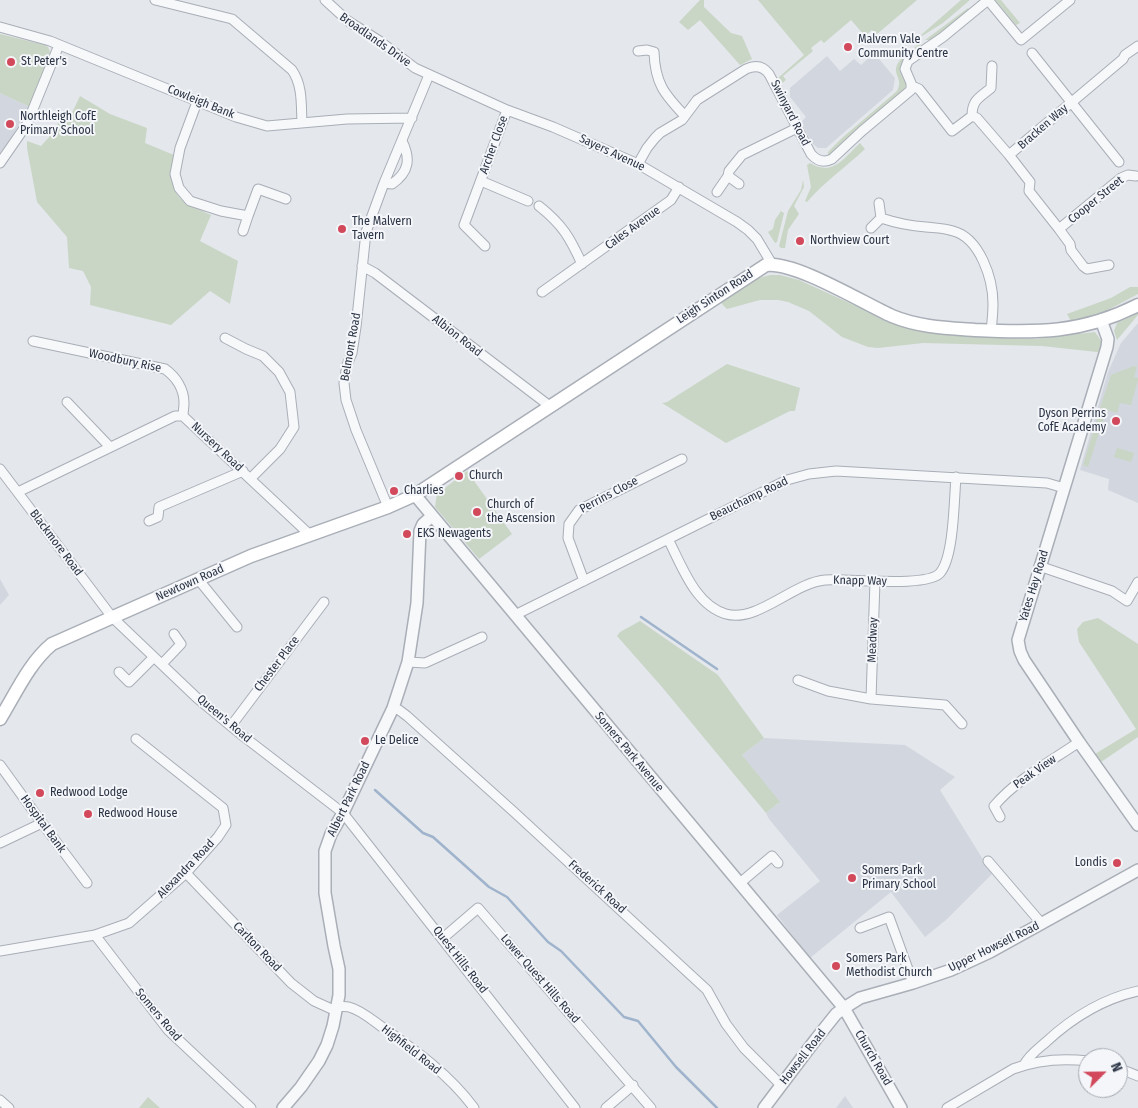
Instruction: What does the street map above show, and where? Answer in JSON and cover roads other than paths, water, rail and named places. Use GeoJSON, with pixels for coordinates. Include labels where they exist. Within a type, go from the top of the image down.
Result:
{"type":"FeatureCollection","features":[{"type":"Feature","properties":{"kind":"main road"},"geometry":{"type":"LineString","coordinates":[[772,264],[815,278],[893,316],[910,322],[950,329],[1054,331],[1077,328],[1138,305]]}},
{"type":"Feature","properties":{"kind":"main road","name":"Leigh Sinton Road"},"geometry":{"type":"LineString","coordinates":[[415,495],[759,268],[772,264]]}},
{"type":"Feature","properties":{"kind":"main road","name":"Newtown Road"},"geometry":{"type":"LineString","coordinates":[[0,719],[42,652],[52,644],[251,556],[388,507],[415,495]]}},
{"type":"Feature","properties":{"kind":"street"},"geometry":{"type":"LineString","coordinates":[[155,0],[232,19],[295,74],[300,88],[302,123]]}},
{"type":"Feature","properties":{"kind":"street","name":"Broadlands Drive"},"geometry":{"type":"LineString","coordinates":[[325,0],[348,21],[381,42],[415,68],[429,75]]}},
{"type":"Feature","properties":{"kind":"street"},"geometry":{"type":"LineString","coordinates":[[992,66],[991,88],[975,101],[972,116],[952,131],[919,89],[912,86],[905,69],[908,61],[943,37],[988,0],[1021,40],[1070,0]]}},
{"type":"Feature","properties":{"kind":"street","name":"Cowleigh Bank"},"geometry":{"type":"LineString","coordinates":[[0,26],[50,41],[130,72],[197,102],[236,117],[268,126],[347,119],[412,118]]}},
{"type":"Feature","properties":{"kind":"street"},"geometry":{"type":"LineString","coordinates":[[0,162],[27,124],[59,45]]}},
{"type":"Feature","properties":{"kind":"street","name":"Bracken Way"},"geometry":{"type":"LineString","coordinates":[[972,116],[977,118],[1009,155],[1123,59],[1125,54],[1138,46]]}},
{"type":"Feature","properties":{"kind":"street"},"geometry":{"type":"LineString","coordinates":[[638,51],[647,50],[654,52],[658,80],[666,94],[685,116]]}},
{"type":"Feature","properties":{"kind":"street","name":"Bracken Way"},"geometry":{"type":"LineString","coordinates":[[1032,53],[1120,162]]}},
{"type":"Feature","properties":{"kind":"street","name":"Swinyard Road"},"geometry":{"type":"LineString","coordinates":[[638,164],[655,138],[685,116],[698,100],[755,66],[762,68],[769,74],[805,145],[814,157],[821,161],[832,159],[862,131],[905,96],[912,86]]}},
{"type":"Feature","properties":{"kind":"street","name":"Sayers Avenue"},"geometry":{"type":"LineString","coordinates":[[429,75],[507,110],[553,127],[638,164],[748,230],[757,239],[772,264]]}},
{"type":"Feature","properties":{"kind":"street","name":"Belmont Road"},"geometry":{"type":"LineString","coordinates":[[388,507],[356,430],[346,400],[344,383],[356,327],[366,232],[384,183],[429,75]]}},
{"type":"Feature","properties":{"kind":"street"},"geometry":{"type":"LineString","coordinates":[[197,102],[178,157],[175,174],[179,188],[190,201],[221,211],[248,216]]}},
{"type":"Feature","properties":{"kind":"street","name":"Archer Close"},"geometry":{"type":"LineString","coordinates":[[485,246],[464,225],[507,110]]}},
{"type":"Feature","properties":{"kind":"street"},"geometry":{"type":"LineString","coordinates":[[717,192],[728,176],[729,171],[742,155],[797,128]]}},
{"type":"Feature","properties":{"kind":"street"},"geometry":{"type":"LineString","coordinates":[[384,183],[392,184],[404,172],[409,159],[402,141]]}},
{"type":"Feature","properties":{"kind":"street","name":"Cooper Street"},"geometry":{"type":"LineString","coordinates":[[1009,155],[1030,182],[1029,191],[1059,229],[1121,178],[1128,174],[1137,175]]}},
{"type":"Feature","properties":{"kind":"street"},"geometry":{"type":"LineString","coordinates":[[728,176],[739,184]]}},
{"type":"Feature","properties":{"kind":"street","name":"Archer Close"},"geometry":{"type":"LineString","coordinates":[[481,181],[528,201]]}},
{"type":"Feature","properties":{"kind":"street","name":"Cales Avenue"},"geometry":{"type":"LineString","coordinates":[[542,292],[671,200],[679,187]]}},
{"type":"Feature","properties":{"kind":"street"},"geometry":{"type":"LineString","coordinates":[[243,231],[258,189],[286,199]]}},
{"type":"Feature","properties":{"kind":"street"},"geometry":{"type":"LineString","coordinates":[[878,203],[882,218]]}},
{"type":"Feature","properties":{"kind":"street"},"geometry":{"type":"LineString","coordinates":[[540,206],[556,220],[571,242],[582,264]]}},
{"type":"Feature","properties":{"kind":"street"},"geometry":{"type":"LineString","coordinates":[[871,228],[882,218]]}},
{"type":"Feature","properties":{"kind":"street"},"geometry":{"type":"LineString","coordinates":[[882,218],[910,225],[955,231],[969,240],[979,253],[991,288],[993,303],[991,331]]}},
{"type":"Feature","properties":{"kind":"street"},"geometry":{"type":"LineString","coordinates":[[1059,229],[1070,244],[1071,250],[1087,269],[1110,265]]}},
{"type":"Feature","properties":{"kind":"street","name":"Albion Road"},"geometry":{"type":"LineString","coordinates":[[362,266],[375,273],[550,407]]}},
{"type":"Feature","properties":{"kind":"street","name":"Yates Hay Road"},"geometry":{"type":"LineString","coordinates":[[1101,320],[1108,339],[1107,347],[1018,640],[1024,660],[1138,825]]}},
{"type":"Feature","properties":{"kind":"street"},"geometry":{"type":"LineString","coordinates":[[225,338],[246,350],[263,356],[279,372],[290,392],[294,427],[280,449],[251,478]]}},
{"type":"Feature","properties":{"kind":"street","name":"Woodbury Rise"},"geometry":{"type":"LineString","coordinates":[[33,341],[165,369],[174,375],[183,394],[183,416]]}},
{"type":"Feature","properties":{"kind":"street"},"geometry":{"type":"LineString","coordinates":[[67,402],[110,447]]}},
{"type":"Feature","properties":{"kind":"street","name":"Nursery Road"},"geometry":{"type":"LineString","coordinates":[[18,492],[175,416],[183,416],[310,534]]}},
{"type":"Feature","properties":{"kind":"street","name":"Perrins Close"},"geometry":{"type":"LineString","coordinates":[[584,581],[568,538],[569,524],[578,510],[682,458]]}},
{"type":"Feature","properties":{"kind":"street","name":"Blackmore Road"},"geometry":{"type":"LineString","coordinates":[[0,469],[112,617]]}},
{"type":"Feature","properties":{"kind":"street"},"geometry":{"type":"LineString","coordinates":[[148,521],[158,517],[159,507],[243,471]]}},
{"type":"Feature","properties":{"kind":"street","name":"Beauchamp Road"},"geometry":{"type":"LineString","coordinates":[[515,615],[786,480],[809,474],[836,471],[956,477],[1047,483],[1064,488]]}},
{"type":"Feature","properties":{"kind":"street","name":"Knapp Way"},"geometry":{"type":"LineString","coordinates":[[668,539],[700,598],[712,609],[728,615],[746,614],[804,586],[823,580],[922,580],[938,576],[949,554],[956,477]]}},
{"type":"Feature","properties":{"kind":"street","name":"Somers Park Avenue"},"geometry":{"type":"LineString","coordinates":[[415,495],[844,1008]]}},
{"type":"Feature","properties":{"kind":"street","name":"Albert Park Road"},"geometry":{"type":"LineString","coordinates":[[283,1108],[302,1087],[319,1061],[327,1045],[337,1009],[339,969],[328,912],[324,868],[325,851],[331,834],[394,708],[408,662],[417,603],[420,531],[423,524],[432,516]]}},
{"type":"Feature","properties":{"kind":"street"},"geometry":{"type":"LineString","coordinates":[[1039,566],[1112,591],[1125,604],[1138,582]]}},
{"type":"Feature","properties":{"kind":"street"},"geometry":{"type":"LineString","coordinates":[[198,579],[237,627]]}},
{"type":"Feature","properties":{"kind":"street","name":"Meadway"},"geometry":{"type":"LineString","coordinates":[[871,699],[875,581]]}},
{"type":"Feature","properties":{"kind":"street","name":"Chester Place"},"geometry":{"type":"LineString","coordinates":[[231,726],[324,602]]}},
{"type":"Feature","properties":{"kind":"street","name":"Queen's Road"},"geometry":{"type":"LineString","coordinates":[[112,617],[231,726],[343,813]]}},
{"type":"Feature","properties":{"kind":"street"},"geometry":{"type":"LineString","coordinates":[[162,664],[184,647],[174,634]]}},
{"type":"Feature","properties":{"kind":"street"},"geometry":{"type":"LineString","coordinates":[[408,662],[425,663],[466,640],[482,637]]}},
{"type":"Feature","properties":{"kind":"street"},"geometry":{"type":"LineString","coordinates":[[119,672],[129,682],[154,657]]}},
{"type":"Feature","properties":{"kind":"street"},"geometry":{"type":"LineString","coordinates":[[798,680],[828,691],[871,699],[945,705],[962,724]]}},
{"type":"Feature","properties":{"kind":"street","name":"Frederick Road"},"geometry":{"type":"LineString","coordinates":[[394,708],[407,716],[514,812],[707,990],[726,1024],[744,1048],[781,1084]]}},
{"type":"Feature","properties":{"kind":"street","name":"Peak View"},"geometry":{"type":"LineString","coordinates":[[1000,817],[990,804],[1079,742]]}},
{"type":"Feature","properties":{"kind":"street","name":"Alexandra Road"},"geometry":{"type":"LineString","coordinates":[[0,951],[95,935],[129,923],[186,873],[218,837],[226,825],[223,808],[137,744]]}},
{"type":"Feature","properties":{"kind":"street","name":"Hospital Bank"},"geometry":{"type":"LineString","coordinates":[[0,765],[87,883]]}},
{"type":"Feature","properties":{"kind":"street","name":"Quest Hills Road"},"geometry":{"type":"LineString","coordinates":[[343,813],[575,1108]]}},
{"type":"Feature","properties":{"kind":"street"},"geometry":{"type":"LineString","coordinates":[[0,843],[42,823]]}},
{"type":"Feature","properties":{"kind":"street"},"geometry":{"type":"LineString","coordinates":[[740,882],[772,856],[778,863]]}},
{"type":"Feature","properties":{"kind":"street"},"geometry":{"type":"LineString","coordinates":[[988,861],[1042,924]]}},
{"type":"Feature","properties":{"kind":"street","name":"Upper Howsell Road"},"geometry":{"type":"LineString","coordinates":[[844,1008],[860,998],[951,970],[990,952],[1138,870]]}},
{"type":"Feature","properties":{"kind":"street","name":"Carlton Road"},"geometry":{"type":"LineString","coordinates":[[186,873],[291,982],[314,1001],[337,1009]]}},
{"type":"Feature","properties":{"kind":"street","name":"Lower Quest Hills Road"},"geometry":{"type":"LineString","coordinates":[[443,938],[478,908],[651,1108]]}},
{"type":"Feature","properties":{"kind":"street"},"geometry":{"type":"LineString","coordinates":[[860,928],[889,917],[913,983]]}},
{"type":"Feature","properties":{"kind":"street","name":"Somers Road"},"geometry":{"type":"LineString","coordinates":[[95,935],[168,1030],[251,1108]]}},
{"type":"Feature","properties":{"kind":"street"},"geometry":{"type":"LineString","coordinates":[[1024,1065],[1028,1058],[1061,1028],[1091,1008],[1122,995],[1138,991]]}},
{"type":"Feature","properties":{"kind":"street","name":"Highfield Road"},"geometry":{"type":"LineString","coordinates":[[337,1009],[350,1007],[401,1041],[431,1063],[466,1097],[474,1108]]}},
{"type":"Feature","properties":{"kind":"street","name":"Howsell Road"},"geometry":{"type":"LineString","coordinates":[[764,1108],[836,1014],[844,1008]]}},
{"type":"Feature","properties":{"kind":"street","name":"Church Road"},"geometry":{"type":"LineString","coordinates":[[844,1008],[901,1108]]}},
{"type":"Feature","properties":{"kind":"street"},"geometry":{"type":"LineString","coordinates":[[946,1108],[1013,1069],[1024,1065],[1056,1060],[1078,1060]]}},
{"type":"Feature","properties":{"kind":"street"},"geometry":{"type":"LineString","coordinates":[[606,1108],[632,1085]]}},
{"type":"Feature","properties":{"kind":"street"},"geometry":{"type":"LineString","coordinates":[[0,1100],[9,1108]]}},
{"type":"Feature","properties":{"kind":"waterway"},"geometry":{"type":"LineString","coordinates":[[641,617],[717,669]]}},
{"type":"Feature","properties":{"kind":"waterway"},"geometry":{"type":"LineString","coordinates":[[375,790],[423,833],[433,837],[489,887],[507,897],[548,942],[561,951],[624,1017],[638,1021],[676,1067],[717,1108]]}},
{"type":"Feature","properties":{"kind":"place","name":"Malvern Vale Community Centre"},"geometry":{"type":"Point","coordinates":[848,47]}},
{"type":"Feature","properties":{"kind":"place","name":"St Peter's"},"geometry":{"type":"Point","coordinates":[11,62]}},
{"type":"Feature","properties":{"kind":"place","name":"Northleigh CofE Primary School"},"geometry":{"type":"Point","coordinates":[10,124]}},
{"type":"Feature","properties":{"kind":"place","name":"The Malvern Tavern"},"geometry":{"type":"Point","coordinates":[342,229]}},
{"type":"Feature","properties":{"kind":"place","name":"Northview Court"},"geometry":{"type":"Point","coordinates":[800,241]}},
{"type":"Feature","properties":{"kind":"place","name":"Dyson Perrins CofE Academy"},"geometry":{"type":"Point","coordinates":[1116,421]}},
{"type":"Feature","properties":{"kind":"place","name":"Church"},"geometry":{"type":"Point","coordinates":[459,476]}},
{"type":"Feature","properties":{"kind":"place","name":"Charlies"},"geometry":{"type":"Point","coordinates":[394,491]}},
{"type":"Feature","properties":{"kind":"place","name":"Church of the Ascension"},"geometry":{"type":"Point","coordinates":[477,512]}},
{"type":"Feature","properties":{"kind":"place","name":"EKS Newagents"},"geometry":{"type":"Point","coordinates":[407,534]}},
{"type":"Feature","properties":{"kind":"place","name":"Le Delice"},"geometry":{"type":"Point","coordinates":[365,741]}},
{"type":"Feature","properties":{"kind":"place","name":"Redwood Lodge"},"geometry":{"type":"Point","coordinates":[40,793]}},
{"type":"Feature","properties":{"kind":"place","name":"Redwood House"},"geometry":{"type":"Point","coordinates":[88,814]}},
{"type":"Feature","properties":{"kind":"place","name":"Londis"},"geometry":{"type":"Point","coordinates":[1117,863]}},
{"type":"Feature","properties":{"kind":"place","name":"Somers Park Primary School"},"geometry":{"type":"Point","coordinates":[852,878]}},
{"type":"Feature","properties":{"kind":"place","name":"Somers Park Methodist Church"},"geometry":{"type":"Point","coordinates":[836,966]}}]}
